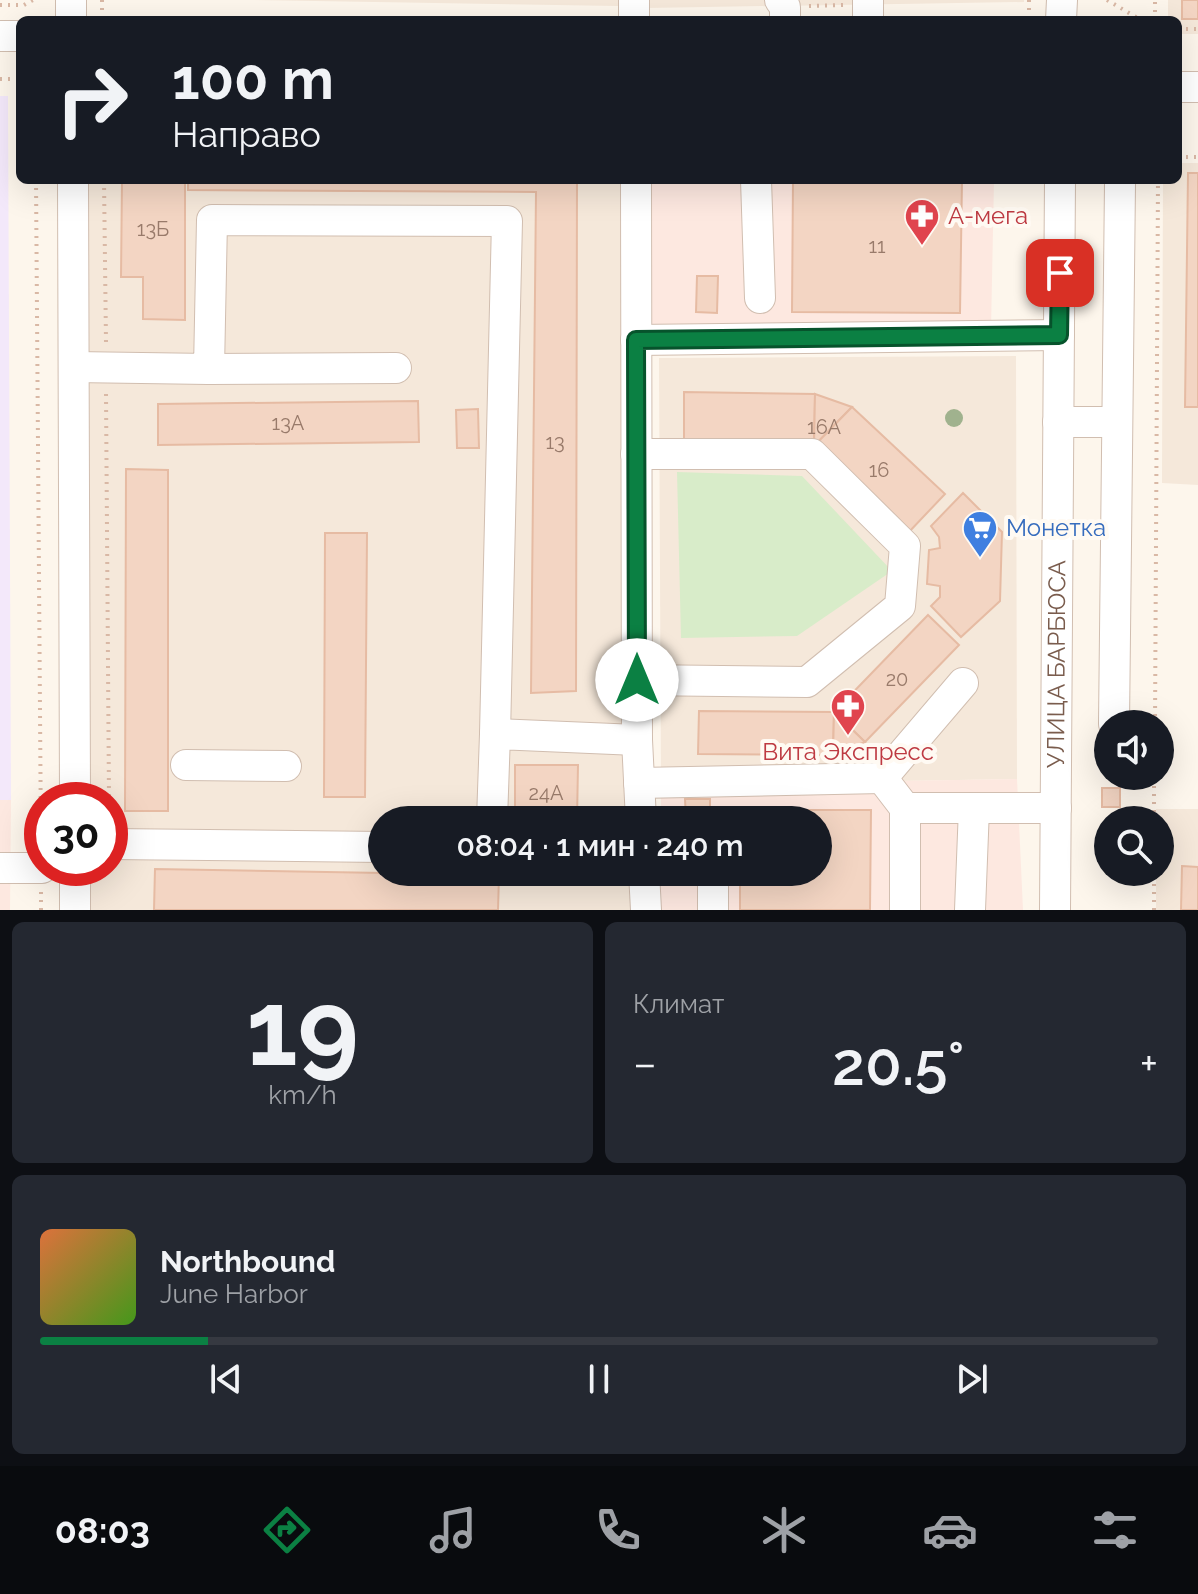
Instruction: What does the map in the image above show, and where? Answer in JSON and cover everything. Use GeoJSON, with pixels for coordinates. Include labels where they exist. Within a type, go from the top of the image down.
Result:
{"type":"FeatureCollection","features":[{"type":"Feature","properties":{"kind":"street"},"geometry":{"type":"LineString","coordinates":[[73,184],[75,782]]}},
{"type":"Feature","properties":{"kind":"street"},"geometry":{"type":"LineString","coordinates":[[636,184],[637,740],[640,806]]}},
{"type":"Feature","properties":{"kind":"street"},"geometry":{"type":"LineString","coordinates":[[756,184],[760,298]]}},
{"type":"Feature","properties":{"kind":"street","name":"УЛИЦА БАРБЮСА"},"geometry":{"type":"LineString","coordinates":[[1055,910],[1060,184]]}},
{"type":"Feature","properties":{"kind":"street"},"geometry":{"type":"LineString","coordinates":[[1114,710],[1120,184]]}},
{"type":"Feature","properties":{"kind":"street"},"geometry":{"type":"LineString","coordinates":[[209,369],[212,220],[507,221],[492,806]]}},
{"type":"Feature","properties":{"kind":"street"},"geometry":{"type":"LineString","coordinates":[[636,340],[1059,335]]}},
{"type":"Feature","properties":{"kind":"street"},"geometry":{"type":"LineString","coordinates":[[74,367],[396,368]]}},
{"type":"Feature","properties":{"kind":"street"},"geometry":{"type":"LineString","coordinates":[[1058,422],[1117,422]]}},
{"type":"Feature","properties":{"kind":"street"},"geometry":{"type":"LineString","coordinates":[[636,454],[812,454],[905,546],[900,606],[807,682],[637,680]]}},
{"type":"Feature","properties":{"kind":"street"},"geometry":{"type":"LineString","coordinates":[[639,783],[882,778],[963,683]]}},
{"type":"Feature","properties":{"kind":"street"},"geometry":{"type":"LineString","coordinates":[[495,734],[637,740]]}},
{"type":"Feature","properties":{"kind":"street"},"geometry":{"type":"LineString","coordinates":[[186,765],[286,766]]}},
{"type":"Feature","properties":{"kind":"street"},"geometry":{"type":"LineString","coordinates":[[882,778],[905,808],[905,910]]}},
{"type":"Feature","properties":{"kind":"street"},"geometry":{"type":"LineString","coordinates":[[905,808],[1056,808]]}},
{"type":"Feature","properties":{"kind":"street"},"geometry":{"type":"LineString","coordinates":[[970,910],[974,808]]}},
{"type":"Feature","properties":{"kind":"street"},"geometry":{"type":"LineString","coordinates":[[128,844],[368,847]]}},
{"type":"Feature","properties":{"kind":"street"},"geometry":{"type":"LineString","coordinates":[[0,868],[24,868]]}},
{"type":"Feature","properties":{"kind":"street"},"geometry":{"type":"LineString","coordinates":[[75,886],[75,910]]}},
{"type":"Feature","properties":{"kind":"street"},"geometry":{"type":"LineString","coordinates":[[645,886],[646,910]]}},
{"type":"Feature","properties":{"kind":"street"},"geometry":{"type":"LineString","coordinates":[[713,886],[713,910]]}},
{"type":"Feature","properties":{"kind":"path"},"geometry":{"type":"LineString","coordinates":[[0,5],[24,5],[34,0]]}},
{"type":"Feature","properties":{"kind":"path"},"geometry":{"type":"LineString","coordinates":[[1107,0],[1134,16]]}},
{"type":"Feature","properties":{"kind":"path"},"geometry":{"type":"LineString","coordinates":[[783,9],[868,8]]}},
{"type":"Feature","properties":{"kind":"path"},"geometry":{"type":"LineString","coordinates":[[36,184],[41,782]]}},
{"type":"Feature","properties":{"kind":"path"},"geometry":{"type":"LineString","coordinates":[[104,184],[109,782]]}},
{"type":"Feature","properties":{"kind":"path"},"geometry":{"type":"LineString","coordinates":[[1155,710],[1158,184]]}},
{"type":"Feature","properties":{"kind":"path"},"geometry":{"type":"LineString","coordinates":[[41,910],[42,886]]}},
{"type":"Feature","properties":{"kind":"path"},"geometry":{"type":"LineString","coordinates":[[1154,886],[1154,910]]}},
{"type":"Feature","properties":{"kind":"shaded area"},"geometry":{"type":"Polygon","coordinates":[[[250,0],[619,0],[619,6],[250,0]]]}},
{"type":"Feature","properties":{"kind":"shaded area"},"geometry":{"type":"Polygon","coordinates":[[[645,0],[1024,0],[1024,2],[645,8],[645,0]]]}},
{"type":"Feature","properties":{"kind":"shaded area"},"geometry":{"type":"Polygon","coordinates":[[[1168,0],[1198,0],[1198,34],[1182,34],[1182,16],[1168,16],[1168,0]]]}},
{"type":"Feature","properties":{"kind":"shaded area"},"geometry":{"type":"Polygon","coordinates":[[[0,96],[8,96],[11,800],[0,800],[0,96]]]}},
{"type":"Feature","properties":{"kind":"shaded area"},"geometry":{"type":"Polygon","coordinates":[[[1182,163],[1198,163],[1198,485],[1162,483],[1163,184],[1182,184],[1182,163]]]}},
{"type":"Feature","properties":{"kind":"shaded area"},"geometry":{"type":"Polygon","coordinates":[[[89,184],[621,184],[629,806],[368,806],[368,886],[630,886],[630,910],[90,910],[90,886],[128,886],[128,782],[89,782],[89,184]]]}},
{"type":"Feature","properties":{"kind":"shaded area"},"geometry":{"type":"Polygon","coordinates":[[[644,184],[994,184],[991,328],[645,330],[644,184]]]}},
{"type":"Feature","properties":{"kind":"shaded area"},"geometry":{"type":"Polygon","coordinates":[[[1016,356],[1017,779],[661,785],[659,358],[1016,356]]]}},
{"type":"Feature","properties":{"kind":"shaded area"},"geometry":{"type":"Polygon","coordinates":[[[1017,779],[1023,910],[661,910],[661,886],[832,886],[832,806],[661,806],[661,785],[1017,779]]]}},
{"type":"Feature","properties":{"kind":"shaded area"},"geometry":{"type":"Polygon","coordinates":[[[0,800],[11,800],[10,910],[0,910],[0,800]]]}},
{"type":"Feature","properties":{"kind":"shaded area"},"geometry":{"type":"Polygon","coordinates":[[[1174,809],[1198,809],[1198,910],[1156,910],[1156,886],[1174,886],[1174,809]]]}},
{"type":"Feature","properties":{"kind":"green space"},"geometry":{"type":"Polygon","coordinates":[[[677,472],[802,476],[892,571],[797,636],[681,638],[677,472]]]}},
{"type":"Feature","properties":{"kind":"building"},"geometry":{"type":"Polygon","coordinates":[[[1182,0],[1198,0],[1198,19],[1182,19],[1182,0]]]}},
{"type":"Feature","properties":{"kind":"building"},"geometry":{"type":"Polygon","coordinates":[[[1188,173],[1198,173],[1198,407],[1185,407],[1188,173]]]}},
{"type":"Feature","properties":{"kind":"building"},"geometry":{"type":"Polygon","coordinates":[[[122,184],[185,184],[185,320],[143,319],[143,277],[121,277],[122,184]]]}},
{"type":"Feature","properties":{"kind":"building"},"geometry":{"type":"Polygon","coordinates":[[[188,184],[577,184],[576,691],[531,693],[536,192],[188,190],[188,184]]]}},
{"type":"Feature","properties":{"kind":"building"},"geometry":{"type":"Polygon","coordinates":[[[793,184],[962,184],[960,313],[792,312],[793,184]]]}},
{"type":"Feature","properties":{"kind":"building"},"geometry":{"type":"Polygon","coordinates":[[[697,276],[718,276],[717,313],[696,312],[697,276]]]}},
{"type":"Feature","properties":{"kind":"building"},"geometry":{"type":"Polygon","coordinates":[[[684,392],[815,394],[814,446],[684,445],[684,392]]]}},
{"type":"Feature","properties":{"kind":"building"},"geometry":{"type":"Polygon","coordinates":[[[815,394],[852,407],[814,446],[815,394]]]}},
{"type":"Feature","properties":{"kind":"building"},"geometry":{"type":"Polygon","coordinates":[[[418,401],[419,442],[158,445],[158,404],[418,401]]]}},
{"type":"Feature","properties":{"kind":"building"},"geometry":{"type":"Polygon","coordinates":[[[852,407],[945,494],[907,534],[814,446],[852,407]]]}},
{"type":"Feature","properties":{"kind":"building"},"geometry":{"type":"Polygon","coordinates":[[[478,409],[479,448],[457,448],[456,410],[478,409]]]}},
{"type":"Feature","properties":{"kind":"building"},"geometry":{"type":"Polygon","coordinates":[[[126,469],[168,470],[168,811],[128,811],[128,782],[125,782],[126,469]]]}},
{"type":"Feature","properties":{"kind":"building"},"geometry":{"type":"Polygon","coordinates":[[[963,493],[1002,532],[1000,601],[961,637],[931,606],[940,597],[940,586],[927,584],[929,550],[940,548],[939,537],[931,526],[963,493]]]}},
{"type":"Feature","properties":{"kind":"building"},"geometry":{"type":"Polygon","coordinates":[[[325,533],[367,533],[365,797],[324,797],[325,533]]]}},
{"type":"Feature","properties":{"kind":"building"},"geometry":{"type":"Polygon","coordinates":[[[928,615],[959,645],[865,742],[834,712],[928,615]]]}},
{"type":"Feature","properties":{"kind":"building"},"geometry":{"type":"Polygon","coordinates":[[[699,711],[834,712],[833,755],[698,754],[699,711]]]}},
{"type":"Feature","properties":{"kind":"building"},"geometry":{"type":"Polygon","coordinates":[[[834,712],[865,742],[833,755],[834,712]]]}},
{"type":"Feature","properties":{"kind":"building"},"geometry":{"type":"Polygon","coordinates":[[[515,765],[578,765],[577,806],[515,806],[515,765]]]}},
{"type":"Feature","properties":{"kind":"building"},"geometry":{"type":"Polygon","coordinates":[[[1102,790],[1120,790],[1120,806],[1102,806],[1102,790]]]}},
{"type":"Feature","properties":{"kind":"building"},"geometry":{"type":"Polygon","coordinates":[[[685,799],[710,799],[710,806],[685,806],[685,799]]]}},
{"type":"Feature","properties":{"kind":"building"},"geometry":{"type":"Polygon","coordinates":[[[832,810],[871,810],[870,910],[740,910],[740,886],[832,886],[832,810]]]}},
{"type":"Feature","properties":{"kind":"building"},"geometry":{"type":"Polygon","coordinates":[[[1182,866],[1198,867],[1198,910],[1181,910],[1182,866]]]}},
{"type":"Feature","properties":{"kind":"building"},"geometry":{"type":"Polygon","coordinates":[[[155,869],[368,873],[368,886],[499,886],[498,910],[154,910],[155,869]]]}},
{"type":"Feature","properties":{"kind":"place","name":"А-мега"},"geometry":{"type":"Point","coordinates":[922,247]}},
{"type":"Feature","properties":{"kind":"place","name":"Монетка"},"geometry":{"type":"Point","coordinates":[980,559]}},
{"type":"Feature","properties":{"kind":"place","name":"Вита Экспресс"},"geometry":{"type":"Point","coordinates":[848,737]}},
{"type":"Feature","properties":{"kind":"route"},"geometry":{"type":"LineString","coordinates":[[637,680],[636,340],[1059,335],[1060,273]]}}]}
